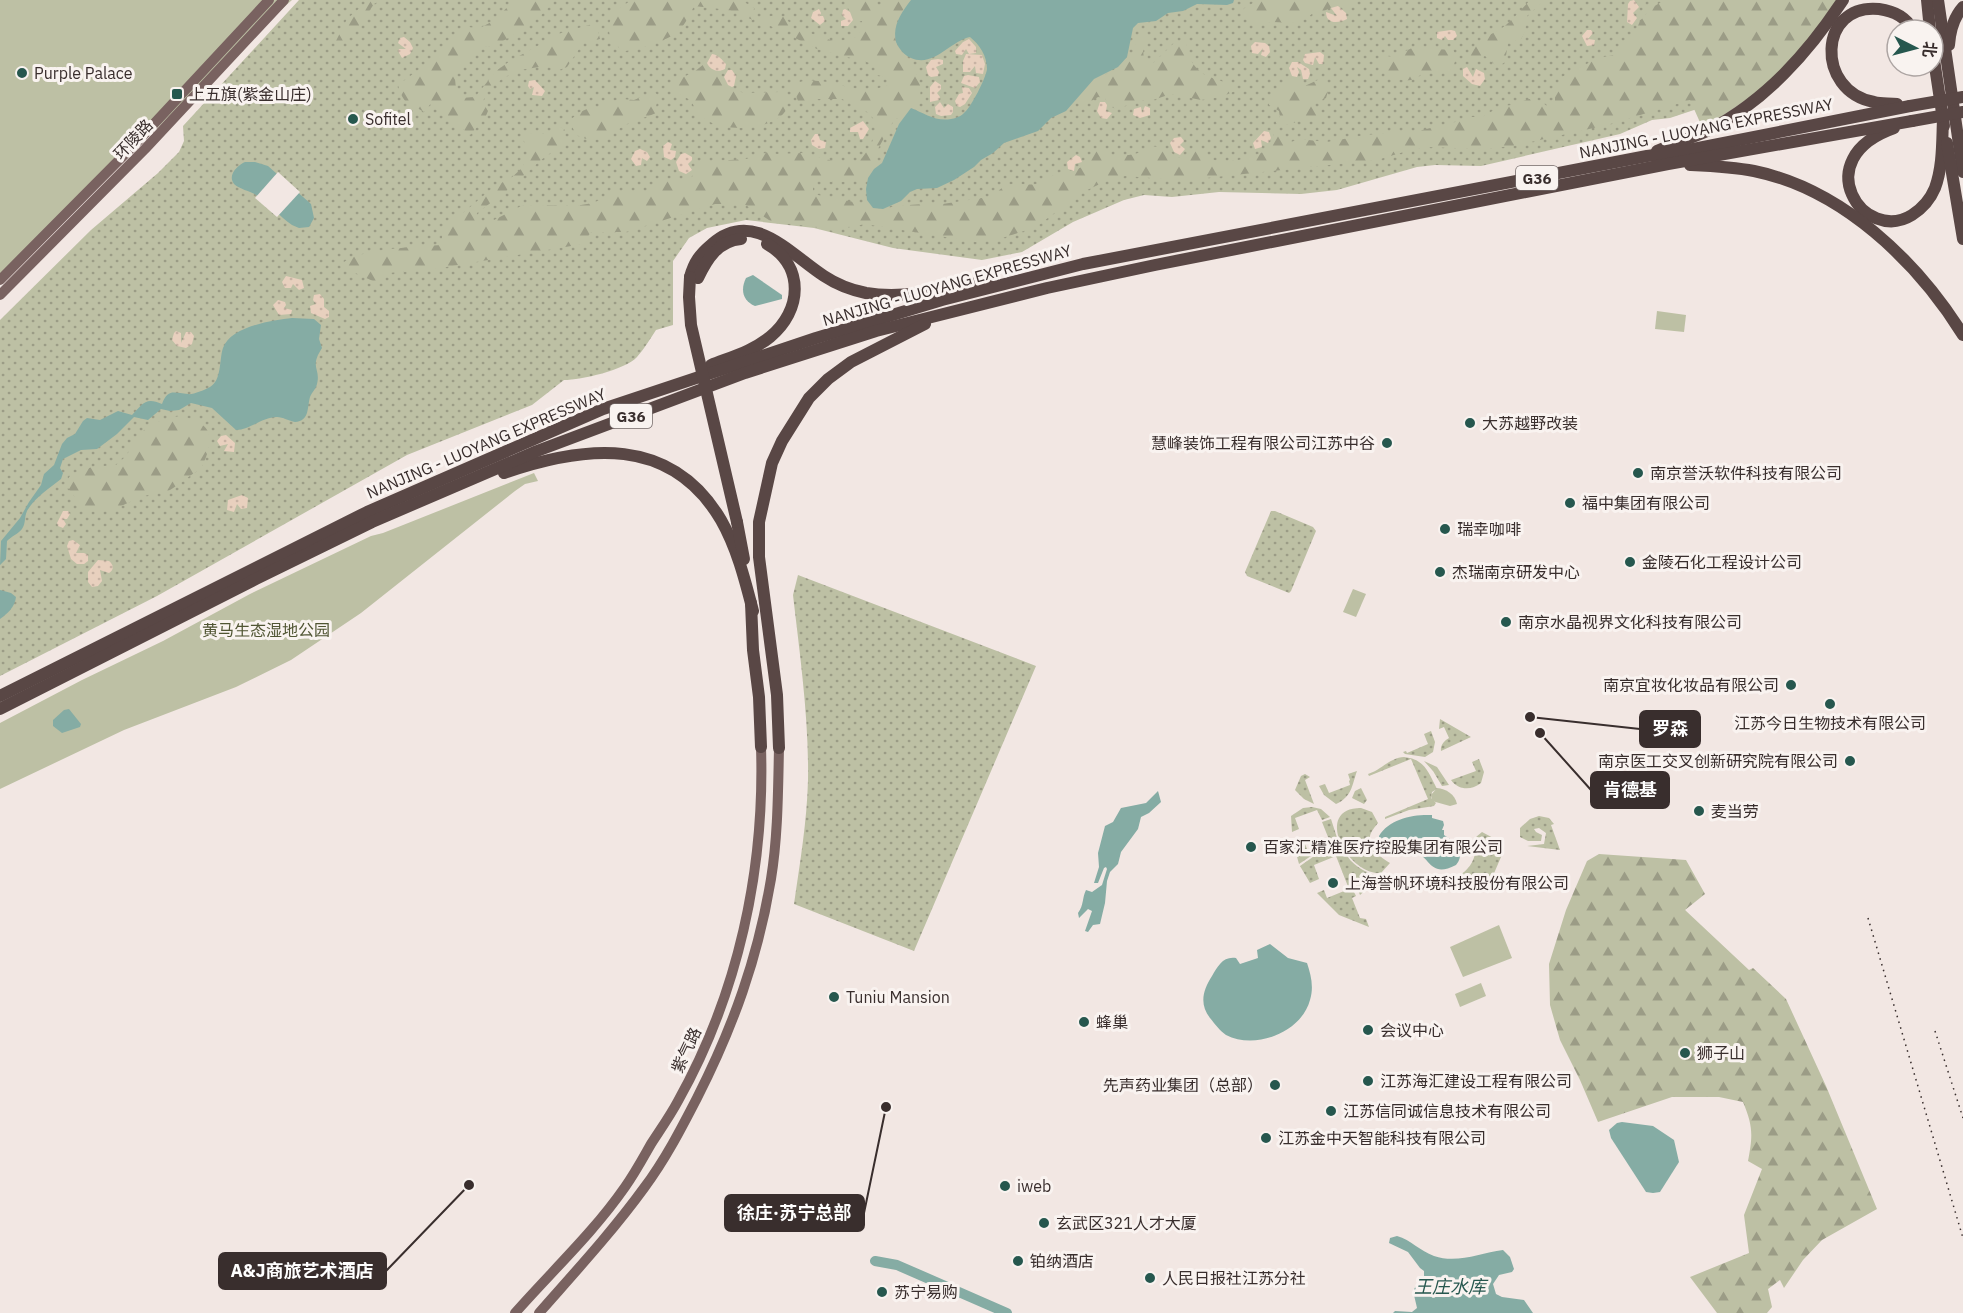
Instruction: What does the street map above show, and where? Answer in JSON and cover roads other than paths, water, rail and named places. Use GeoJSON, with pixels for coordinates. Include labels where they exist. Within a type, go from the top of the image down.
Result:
{"type":"FeatureCollection","features":[{"type":"Feature","properties":{"kind":"highway"},"geometry":{"type":"LineString","coordinates":[[1647,156],[1723,122],[1753,102],[1781,77],[1825,26],[1843,0]]}},
{"type":"Feature","properties":{"kind":"highway"},"geometry":{"type":"LineString","coordinates":[[1927,0],[1929,18]]}},
{"type":"Feature","properties":{"kind":"highway"},"geometry":{"type":"LineString","coordinates":[[1938,0],[1963,172]]}},
{"type":"Feature","properties":{"kind":"highway"},"geometry":{"type":"LineString","coordinates":[[1949,85],[1950,33],[1963,7]]}},
{"type":"Feature","properties":{"kind":"highway"},"geometry":{"type":"LineString","coordinates":[[1903,18],[1896,12],[1873,9],[1857,13],[1845,20],[1837,30],[1832,40],[1830,54],[1837,77],[1855,95],[1872,102],[1909,105]]}},
{"type":"Feature","properties":{"kind":"highway"},"geometry":{"type":"LineString","coordinates":[[1912,122],[1890,129],[1862,145],[1852,158],[1848,178],[1854,198],[1868,214],[1884,220],[1906,219],[1928,201],[1940,171],[1942,114],[1932,78]]}},
{"type":"Feature","properties":{"kind":"highway"},"geometry":{"type":"LineString","coordinates":[[1937,78],[1963,239]]}},
{"type":"Feature","properties":{"kind":"highway","name":"NANJING - LUOYANG EXPRESSWAY"},"geometry":{"type":"LineString","coordinates":[[0,696],[367,512],[603,409],[805,342],[942,300],[1083,264],[1647,156],[1678,152],[1909,105],[1963,97]]}},
{"type":"Feature","properties":{"kind":"highway","name":"NANJING - LUOYANG EXPRESSWAY"},"geometry":{"type":"LineString","coordinates":[[0,709],[256,579],[377,521],[537,451],[745,373],[876,331],[1155,265],[1668,164],[1963,112]]}},
{"type":"Feature","properties":{"kind":"highway"},"geometry":{"type":"LineString","coordinates":[[1668,164],[1754,171],[1795,183],[1822,195],[1880,238],[1912,268],[1945,306],[1963,335]]}},
{"type":"Feature","properties":{"kind":"highway"},"geometry":{"type":"LineString","coordinates":[[769,641],[698,324],[694,262],[720,237],[735,231],[750,231],[768,237],[824,276],[843,286],[865,293],[887,295],[950,287],[1083,264]]}},
{"type":"Feature","properties":{"kind":"highway"},"geometry":{"type":"LineString","coordinates":[[603,409],[754,348],[771,337],[790,312],[795,284],[791,270],[785,258],[775,248],[763,242],[748,239],[735,240],[720,247],[707,258],[694,278]]}},
{"type":"Feature","properties":{"kind":"highway"},"geometry":{"type":"LineString","coordinates":[[779,748],[777,695],[759,557],[759,522],[772,463],[782,441],[809,398],[828,379],[851,362],[887,342],[953,311]]}},
{"type":"Feature","properties":{"kind":"highway"},"geometry":{"type":"LineString","coordinates":[[377,521],[507,472],[549,460],[593,453],[642,456],[663,464],[684,477],[703,494],[721,520],[733,547],[753,611]]}},
{"type":"Feature","properties":{"kind":"highway"},"geometry":{"type":"LineString","coordinates":[[741,521],[753,611],[753,650],[759,698],[761,747]]}},
{"type":"Feature","properties":{"kind":"main road","name":"环陵路"},"geometry":{"type":"LineString","coordinates":[[0,280],[137,142],[269,0]]}},
{"type":"Feature","properties":{"kind":"main road","name":"环陵路"},"geometry":{"type":"LineString","coordinates":[[0,295],[145,149],[284,0]]}},
{"type":"Feature","properties":{"kind":"main road","name":"紫气路"},"geometry":{"type":"LineString","coordinates":[[517,1310],[567,1260],[626,1186],[678,1102],[712,1030],[730,982],[740,946],[754,875],[762,783],[761,747]]}},
{"type":"Feature","properties":{"kind":"main road","name":"紫气路"},"geometry":{"type":"LineString","coordinates":[[538,1313],[645,1188],[683,1126],[727,1036],[756,950],[771,878],[779,748]]}},
{"type":"Feature","properties":{"kind":"main road"},"geometry":{"type":"LineString","coordinates":[[604,1214],[604,1220],[608,1224],[616,1224]]}},
{"type":"Feature","properties":{"kind":"main road"},"geometry":{"type":"LineString","coordinates":[[517,1310],[527,1306],[532,1313]]}},
{"type":"Feature","properties":{"kind":"water"},"geometry":{"type":"Polygon","coordinates":[[[911,0],[1234,0],[1233,3],[1227,5],[1197,4],[1183,11],[1168,13],[1156,21],[1138,23],[1133,28],[1127,57],[1118,67],[1094,79],[1066,111],[1051,118],[1038,131],[1004,143],[974,167],[937,188],[917,189],[901,201],[883,209],[873,208],[867,200],[868,178],[882,163],[899,124],[911,108],[946,120],[962,115],[974,99],[987,69],[982,51],[970,37],[927,60],[911,58],[904,53],[896,42],[895,30],[901,14],[911,0]]]}},
{"type":"Feature","properties":{"kind":"water"},"geometry":{"type":"Polygon","coordinates":[[[245,162],[268,166],[311,204],[314,218],[309,227],[299,228],[292,225],[261,198],[234,184],[233,174],[245,162]]]}},
{"type":"Feature","properties":{"kind":"water"},"geometry":{"type":"Polygon","coordinates":[[[753,275],[782,295],[782,299],[755,306],[748,301],[745,298],[743,287],[746,278],[753,275]]]}},
{"type":"Feature","properties":{"kind":"water"},"geometry":{"type":"Polygon","coordinates":[[[292,318],[314,319],[321,325],[319,339],[322,348],[316,360],[318,379],[303,419],[295,422],[279,417],[272,418],[236,430],[212,408],[191,403],[179,410],[161,409],[148,420],[134,417],[97,449],[81,450],[63,459],[60,468],[63,473],[61,479],[42,493],[30,506],[22,529],[7,541],[6,559],[0,565],[1,541],[20,518],[41,485],[44,474],[54,465],[62,444],[75,434],[83,421],[87,418],[100,420],[118,411],[132,415],[148,401],[162,404],[169,394],[190,394],[208,388],[217,380],[223,348],[234,335],[253,326],[292,318]]]}},
{"type":"Feature","properties":{"kind":"water"},"geometry":{"type":"Polygon","coordinates":[[[0,590],[16,597],[12,607],[0,619],[0,590]]]}},
{"type":"Feature","properties":{"kind":"water"},"geometry":{"type":"Polygon","coordinates":[[[69,709],[81,724],[80,727],[62,733],[53,726],[53,720],[64,710],[69,709]]]}},
{"type":"Feature","properties":{"kind":"water"},"geometry":{"type":"Polygon","coordinates":[[[1158,791],[1161,802],[1141,817],[1138,829],[1121,852],[1118,864],[1110,872],[1100,924],[1093,925],[1088,932],[1085,931],[1092,911],[1088,909],[1079,918],[1078,913],[1086,890],[1092,892],[1102,885],[1107,869],[1104,868],[1098,883],[1094,883],[1099,867],[1098,853],[1105,826],[1113,822],[1121,808],[1146,803],[1158,791]]]}},
{"type":"Feature","properties":{"kind":"water"},"geometry":{"type":"Polygon","coordinates":[[[1417,815],[1432,815],[1432,818],[1443,821],[1444,835],[1453,841],[1456,840],[1460,856],[1456,865],[1447,869],[1435,868],[1424,857],[1413,851],[1394,856],[1383,849],[1379,836],[1389,825],[1417,815]]]}},
{"type":"Feature","properties":{"kind":"water"},"geometry":{"type":"Polygon","coordinates":[[[1270,944],[1288,958],[1307,963],[1312,990],[1305,1012],[1297,1022],[1276,1036],[1250,1040],[1226,1035],[1204,1008],[1203,1002],[1209,981],[1224,960],[1236,958],[1240,964],[1258,958],[1257,950],[1270,944]]]}},
{"type":"Feature","properties":{"kind":"water"},"geometry":{"type":"Polygon","coordinates":[[[1622,1122],[1653,1126],[1674,1140],[1679,1162],[1660,1192],[1646,1192],[1611,1138],[1609,1130],[1622,1122]]]}},
{"type":"Feature","properties":{"kind":"water","name":"王庄水库"},"geometry":{"type":"Polygon","coordinates":[[[1397,1236],[1429,1254],[1443,1258],[1460,1258],[1503,1250],[1510,1257],[1514,1269],[1512,1272],[1499,1275],[1493,1284],[1496,1294],[1524,1300],[1533,1313],[1393,1313],[1395,1311],[1412,1312],[1417,1308],[1414,1291],[1424,1276],[1424,1271],[1408,1252],[1389,1243],[1390,1238],[1397,1236]]]}},
{"type":"Feature","properties":{"kind":"waterway"},"geometry":{"type":"LineString","coordinates":[[875,1261],[897,1265],[1007,1313]]}},
{"type":"Feature","properties":{"kind":"railway"},"geometry":{"type":"LineString","coordinates":[[1868,918],[1963,1238]]}},
{"type":"Feature","properties":{"kind":"railway"},"geometry":{"type":"LineString","coordinates":[[1935,1031],[1963,1118]]}},
{"type":"Feature","properties":{"kind":"place","name":"Purple Palace"},"geometry":{"type":"Point","coordinates":[22,73]}},
{"type":"Feature","properties":{"kind":"place","name":"上五旗(紫金山庄)"},"geometry":{"type":"Point","coordinates":[177,94]}},
{"type":"Feature","properties":{"kind":"place","name":"Sofitel"},"geometry":{"type":"Point","coordinates":[353,119]}},
{"type":"Feature","properties":{"kind":"place","name":"大苏越野改装"},"geometry":{"type":"Point","coordinates":[1470,423]}},
{"type":"Feature","properties":{"kind":"place","name":"慧峰装饰工程有限公司江苏中谷"},"geometry":{"type":"Point","coordinates":[1387,443]}},
{"type":"Feature","properties":{"kind":"place","name":"南京誉沃软件科技有限公司"},"geometry":{"type":"Point","coordinates":[1638,473]}},
{"type":"Feature","properties":{"kind":"place","name":"福中集团有限公司"},"geometry":{"type":"Point","coordinates":[1570,503]}},
{"type":"Feature","properties":{"kind":"place","name":"瑞幸咖啡"},"geometry":{"type":"Point","coordinates":[1445,529]}},
{"type":"Feature","properties":{"kind":"place","name":"金陵石化工程设计公司"},"geometry":{"type":"Point","coordinates":[1630,562]}},
{"type":"Feature","properties":{"kind":"place","name":"杰瑞南京研发中心"},"geometry":{"type":"Point","coordinates":[1440,572]}},
{"type":"Feature","properties":{"kind":"place","name":"南京水晶视界文化科技有限公司"},"geometry":{"type":"Point","coordinates":[1506,622]}},
{"type":"Feature","properties":{"kind":"place","name":"南京宜妆化妆品有限公司"},"geometry":{"type":"Point","coordinates":[1791,685]}},
{"type":"Feature","properties":{"kind":"place","name":"江苏今日生物技术有限公司"},"geometry":{"type":"Point","coordinates":[1830,704]}},
{"type":"Feature","properties":{"kind":"place","name":"罗森"},"geometry":{"type":"Point","coordinates":[1530,717]}},
{"type":"Feature","properties":{"kind":"place","name":"肯德基"},"geometry":{"type":"Point","coordinates":[1540,733]}},
{"type":"Feature","properties":{"kind":"place","name":"南京医工交叉创新研究院有限公司"},"geometry":{"type":"Point","coordinates":[1850,761]}},
{"type":"Feature","properties":{"kind":"place","name":"麦当劳"},"geometry":{"type":"Point","coordinates":[1699,811]}},
{"type":"Feature","properties":{"kind":"place","name":"百家汇精准医疗控股集团有限公司"},"geometry":{"type":"Point","coordinates":[1251,847]}},
{"type":"Feature","properties":{"kind":"place","name":"上海誉帆环境科技股份有限公司"},"geometry":{"type":"Point","coordinates":[1333,883]}},
{"type":"Feature","properties":{"kind":"place","name":"Tuniu Mansion"},"geometry":{"type":"Point","coordinates":[834,997]}},
{"type":"Feature","properties":{"kind":"place","name":"蜂巢"},"geometry":{"type":"Point","coordinates":[1084,1022]}},
{"type":"Feature","properties":{"kind":"place","name":"会议中心"},"geometry":{"type":"Point","coordinates":[1368,1030]}},
{"type":"Feature","properties":{"kind":"place","name":"狮子山"},"geometry":{"type":"Point","coordinates":[1685,1053]}},
{"type":"Feature","properties":{"kind":"place","name":"江苏海汇建设工程有限公司"},"geometry":{"type":"Point","coordinates":[1368,1081]}},
{"type":"Feature","properties":{"kind":"place","name":"先声药业集团（总部）"},"geometry":{"type":"Point","coordinates":[1275,1085]}},
{"type":"Feature","properties":{"kind":"place","name":"徐庄·苏宁总部"},"geometry":{"type":"Point","coordinates":[886,1107]}},
{"type":"Feature","properties":{"kind":"place","name":"江苏信同诚信息技术有限公司"},"geometry":{"type":"Point","coordinates":[1331,1111]}},
{"type":"Feature","properties":{"kind":"place","name":"江苏金中天智能科技有限公司"},"geometry":{"type":"Point","coordinates":[1266,1138]}},
{"type":"Feature","properties":{"kind":"place","name":"A&J商旅艺术酒店"},"geometry":{"type":"Point","coordinates":[469,1185]}},
{"type":"Feature","properties":{"kind":"place","name":"iweb"},"geometry":{"type":"Point","coordinates":[1005,1186]}},
{"type":"Feature","properties":{"kind":"place","name":"玄武区321人才大厦"},"geometry":{"type":"Point","coordinates":[1044,1223]}},
{"type":"Feature","properties":{"kind":"place","name":"铂纳酒店"},"geometry":{"type":"Point","coordinates":[1018,1261]}},
{"type":"Feature","properties":{"kind":"place","name":"人民日报社江苏分社"},"geometry":{"type":"Point","coordinates":[1150,1278]}},
{"type":"Feature","properties":{"kind":"place","name":"苏宁易购"},"geometry":{"type":"Point","coordinates":[882,1292]}},
{"type":"Feature","properties":{"kind":"park label","name":"黄马生态湿地公园"},"geometry":{"type":"Point","coordinates":[266,630]}}]}
